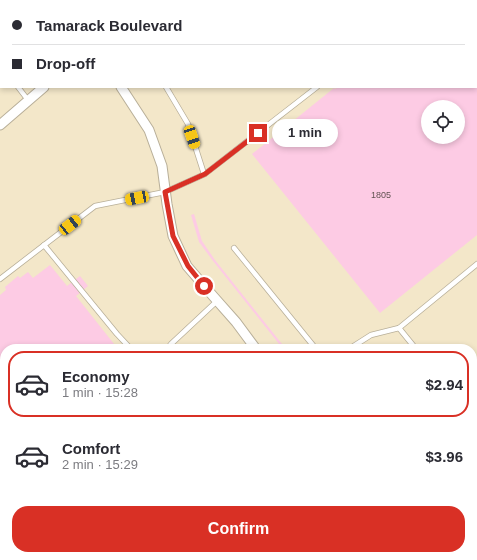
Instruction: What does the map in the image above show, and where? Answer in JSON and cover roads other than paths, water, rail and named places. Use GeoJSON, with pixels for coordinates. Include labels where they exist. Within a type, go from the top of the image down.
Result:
{"type":"FeatureCollection","features":[{"type":"Feature","properties":{"kind":"street"},"geometry":{"type":"LineString","coordinates":[[0,125],[43,88]]}},
{"type":"Feature","properties":{"kind":"street"},"geometry":{"type":"LineString","coordinates":[[122,88],[149,130],[162,166],[173,236],[188,266],[236,322],[251,344]]}},
{"type":"Feature","properties":{"kind":"lane"},"geometry":{"type":"LineString","coordinates":[[19,88],[28,100]]}},
{"type":"Feature","properties":{"kind":"lane"},"geometry":{"type":"LineString","coordinates":[[167,88],[188,124],[204,174]]}},
{"type":"Feature","properties":{"kind":"lane"},"geometry":{"type":"LineString","coordinates":[[0,279],[95,206],[165,192],[204,174],[316,88]]}},
{"type":"Feature","properties":{"kind":"lane"},"geometry":{"type":"LineString","coordinates":[[44,245],[126,344]]}},
{"type":"Feature","properties":{"kind":"lane"},"geometry":{"type":"LineString","coordinates":[[234,248],[312,344]]}},
{"type":"Feature","properties":{"kind":"lane"},"geometry":{"type":"LineString","coordinates":[[357,344],[371,335],[399,328],[477,264]]}},
{"type":"Feature","properties":{"kind":"lane"},"geometry":{"type":"LineString","coordinates":[[171,344],[217,301]]}},
{"type":"Feature","properties":{"kind":"lane"},"geometry":{"type":"LineString","coordinates":[[399,328],[412,344]]}}]}
